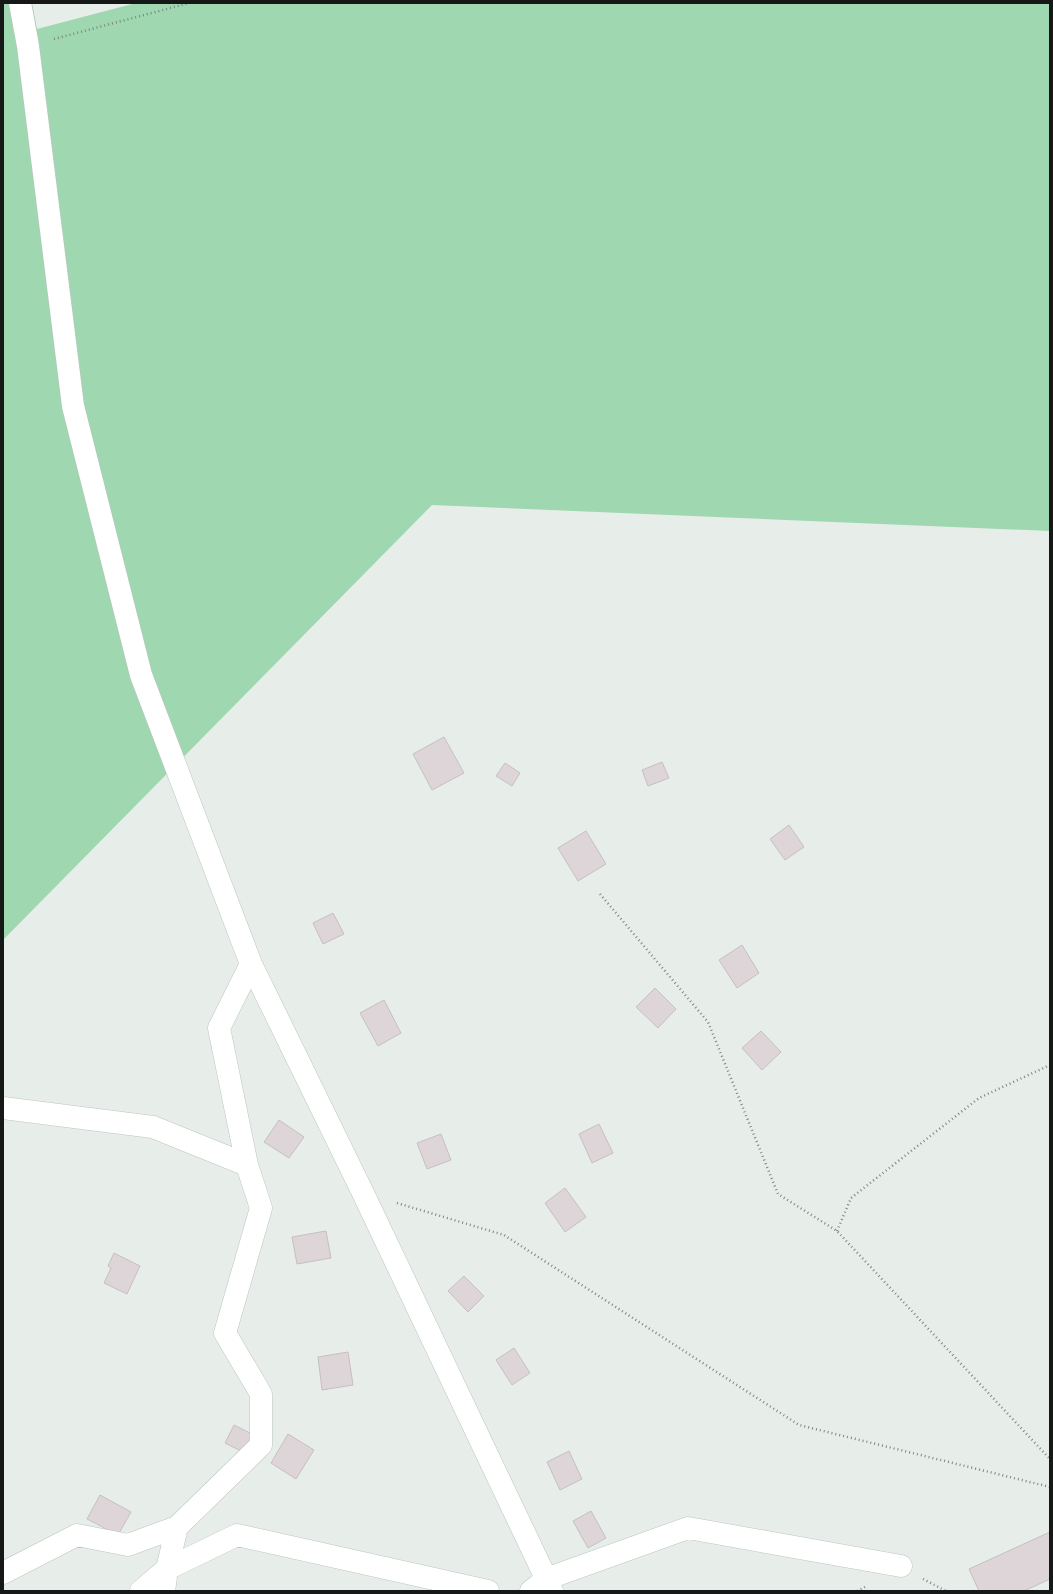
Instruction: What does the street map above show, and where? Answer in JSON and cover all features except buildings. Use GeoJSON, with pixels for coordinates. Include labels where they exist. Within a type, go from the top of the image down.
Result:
{"type":"FeatureCollection","features":[{"type":"Feature","properties":{"kind":"street"},"geometry":{"type":"LineString","coordinates":[[20,3],[28,46],[73,406],[141,675],[251,964],[364,1193],[543,1587],[688,1528],[901,1566]]}},
{"type":"Feature","properties":{"kind":"street"},"geometry":{"type":"LineString","coordinates":[[3,1573],[77,1535],[128,1545],[177,1527],[260,1445],[262,1394],[225,1333],[261,1208],[247,1165],[219,1028],[251,964]]}},
{"type":"Feature","properties":{"kind":"street"},"geometry":{"type":"LineString","coordinates":[[3,1108],[152,1127],[247,1165]]}},
{"type":"Feature","properties":{"kind":"street"},"geometry":{"type":"LineString","coordinates":[[164,1591],[167,1569],[177,1527]]}},
{"type":"Feature","properties":{"kind":"street"},"geometry":{"type":"LineString","coordinates":[[141,1591],[167,1569],[237,1534],[488,1591]]}},
{"type":"Feature","properties":{"kind":"path"},"geometry":{"type":"LineString","coordinates":[[28,46],[189,3]]}},
{"type":"Feature","properties":{"kind":"path"},"geometry":{"type":"LineString","coordinates":[[600,894],[708,1022],[778,1194],[836,1231],[1050,1459]]}},
{"type":"Feature","properties":{"kind":"path"},"geometry":{"type":"LineString","coordinates":[[836,1231],[852,1198],[979,1098],[1050,1065]]}},
{"type":"Feature","properties":{"kind":"path"},"geometry":{"type":"LineString","coordinates":[[364,1193],[504,1235],[799,1424],[1050,1487]]}},
{"type":"Feature","properties":{"kind":"green space"},"geometry":{"type":"Polygon","coordinates":[[[3,3],[32,3],[37,29],[136,3],[1050,3],[1050,531],[432,505],[3,940],[3,3]]]}}]}
